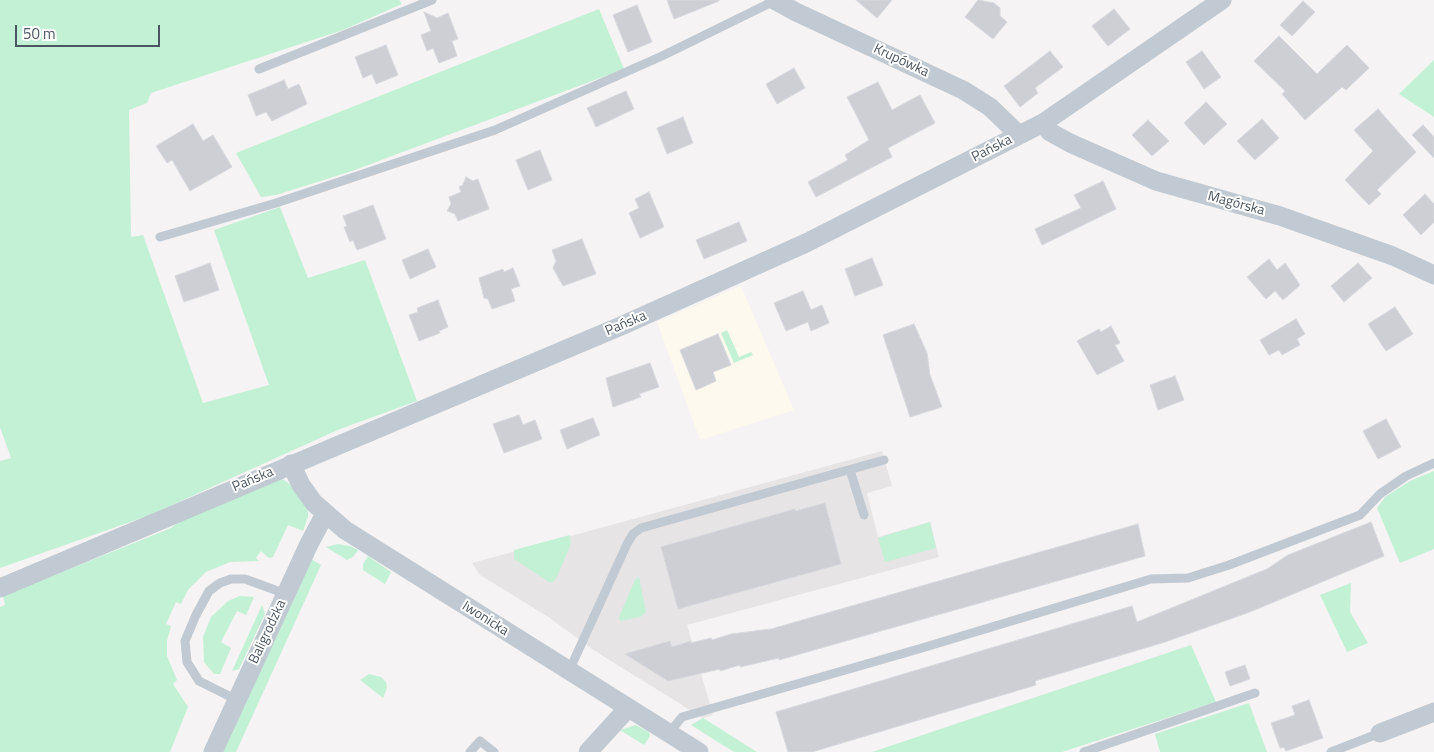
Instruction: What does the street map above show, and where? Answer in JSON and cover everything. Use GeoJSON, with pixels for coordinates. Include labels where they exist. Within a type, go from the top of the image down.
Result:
{"type":"FeatureCollection","features":[{"type":"Feature","properties":{"kind":"street","name":"Krupówka"},"geometry":{"type":"LineString","coordinates":[[773,0],[963,90],[990,107],[1020,135]]}},
{"type":"Feature","properties":{"kind":"street","name":"Pańska"},"geometry":{"type":"LineString","coordinates":[[0,588],[290,464],[503,376],[730,278],[806,243],[1043,123],[1222,0]]}},
{"type":"Feature","properties":{"kind":"street","name":"Magórska"},"geometry":{"type":"LineString","coordinates":[[1043,123],[1050,132],[1070,143],[1156,180],[1280,216],[1393,256],[1434,275]]}},
{"type":"Feature","properties":{"kind":"street","name":"Iwonicka"},"geometry":{"type":"LineString","coordinates":[[290,464],[301,485],[324,514],[380,553],[699,752]]}},
{"type":"Feature","properties":{"kind":"street","name":"Baligrodzka"},"geometry":{"type":"LineString","coordinates":[[213,752],[324,514]]}},
{"type":"Feature","properties":{"kind":"street"},"geometry":{"type":"LineString","coordinates":[[588,752],[628,708]]}},
{"type":"Feature","properties":{"kind":"street"},"geometry":{"type":"LineString","coordinates":[[1380,733],[1434,712]]}},
{"type":"Feature","properties":{"kind":"lane"},"geometry":{"type":"LineString","coordinates":[[259,69],[432,0]]}},
{"type":"Feature","properties":{"kind":"lane"},"geometry":{"type":"LineString","coordinates":[[160,237],[276,202],[495,130],[662,56],[773,0]]}},
{"type":"Feature","properties":{"kind":"lane"},"geometry":{"type":"LineString","coordinates":[[569,671],[627,544],[641,528],[884,460]]}},
{"type":"Feature","properties":{"kind":"lane"},"geometry":{"type":"LineString","coordinates":[[669,733],[682,717],[922,648],[1152,578],[1188,578],[1229,565],[1360,515],[1380,494],[1406,476],[1434,463]]}},
{"type":"Feature","properties":{"kind":"lane"},"geometry":{"type":"LineString","coordinates":[[850,470],[864,515]]}},
{"type":"Feature","properties":{"kind":"lane"},"geometry":{"type":"LineString","coordinates":[[237,700],[199,681],[187,662],[185,640],[196,615],[209,591],[220,582],[231,579],[245,579],[286,594]]}},
{"type":"Feature","properties":{"kind":"lane"},"geometry":{"type":"LineString","coordinates":[[1084,752],[1256,693]]}},
{"type":"Feature","properties":{"kind":"lane"},"geometry":{"type":"LineString","coordinates":[[1332,752],[1380,733]]}},
{"type":"Feature","properties":{"kind":"lane"},"geometry":{"type":"LineString","coordinates":[[470,752],[480,741],[494,752]]}},
{"type":"Feature","properties":{"kind":"shaded area"},"geometry":{"type":"Polygon","coordinates":[[[741,286],[794,410],[700,440],[657,322],[741,286]]]}},
{"type":"Feature","properties":{"kind":"shaded area"},"geometry":{"type":"Polygon","coordinates":[[[882,451],[892,486],[867,493],[878,537],[930,522],[939,557],[687,625],[713,715],[703,718],[595,651],[550,618],[480,575],[472,563],[882,451]]]}},
{"type":"Feature","properties":{"kind":"green space"},"geometry":{"type":"Polygon","coordinates":[[[0,0],[399,0],[402,4],[343,30],[151,93],[147,103],[129,110],[131,237],[143,235],[203,403],[269,385],[214,230],[280,207],[308,278],[365,260],[417,401],[340,429],[150,515],[0,568],[0,461],[11,458],[0,427],[0,0]]]}},
{"type":"Feature","properties":{"kind":"green space"},"geometry":{"type":"Polygon","coordinates":[[[599,9],[624,69],[352,171],[276,195],[261,197],[236,153],[599,9]]]}},
{"type":"Feature","properties":{"kind":"green space"},"geometry":{"type":"Polygon","coordinates":[[[1434,60],[1434,117],[1399,94],[1434,60]]]}},
{"type":"Feature","properties":{"kind":"green space"},"geometry":{"type":"Polygon","coordinates":[[[727,330],[739,357],[751,352],[753,355],[734,363],[721,333],[727,330]]]}},
{"type":"Feature","properties":{"kind":"green space"},"geometry":{"type":"Polygon","coordinates":[[[1434,471],[1434,549],[1400,563],[1377,508],[1385,497],[1410,481],[1434,471]]]}},
{"type":"Feature","properties":{"kind":"green space"},"geometry":{"type":"Polygon","coordinates":[[[281,478],[291,485],[308,511],[303,531],[288,525],[273,557],[269,558],[261,551],[256,558],[259,561],[230,562],[206,572],[188,590],[181,604],[176,602],[166,624],[171,626],[167,641],[167,656],[177,680],[173,684],[188,707],[170,752],[0,752],[0,607],[5,605],[3,596],[171,528],[194,511],[281,478]]]}},
{"type":"Feature","properties":{"kind":"green space"},"geometry":{"type":"Polygon","coordinates":[[[930,522],[936,548],[885,562],[878,538],[930,522]]]}},
{"type":"Feature","properties":{"kind":"green space"},"geometry":{"type":"Polygon","coordinates":[[[570,535],[571,544],[553,582],[549,582],[514,559],[514,550],[570,535]]]}},
{"type":"Feature","properties":{"kind":"green space"},"geometry":{"type":"Polygon","coordinates":[[[338,544],[350,546],[358,550],[353,557],[347,560],[326,547],[338,544]]]}},
{"type":"Feature","properties":{"kind":"green space"},"geometry":{"type":"Polygon","coordinates":[[[368,556],[391,572],[385,584],[363,570],[363,564],[368,556]]]}},
{"type":"Feature","properties":{"kind":"green space"},"geometry":{"type":"Polygon","coordinates":[[[311,559],[321,565],[236,752],[224,752],[223,751],[311,559]]]}},
{"type":"Feature","properties":{"kind":"green space"},"geometry":{"type":"Polygon","coordinates":[[[639,577],[646,612],[640,617],[620,621],[619,617],[635,580],[639,577]]]}},
{"type":"Feature","properties":{"kind":"green space"},"geometry":{"type":"Polygon","coordinates":[[[1351,583],[1350,612],[1368,643],[1347,652],[1320,595],[1351,583]]]}},
{"type":"Feature","properties":{"kind":"green space"},"geometry":{"type":"Polygon","coordinates":[[[240,596],[254,597],[246,615],[237,611],[221,642],[231,648],[220,674],[214,674],[204,662],[203,637],[211,617],[228,601],[240,596]]]}},
{"type":"Feature","properties":{"kind":"green space"},"geometry":{"type":"Polygon","coordinates":[[[262,605],[265,614],[239,669],[232,671],[262,605]]]}},
{"type":"Feature","properties":{"kind":"green space"},"geometry":{"type":"Polygon","coordinates":[[[1191,645],[1216,702],[1062,752],[872,752],[1191,645]]]}},
{"type":"Feature","properties":{"kind":"green space"},"geometry":{"type":"Polygon","coordinates":[[[369,674],[381,677],[386,682],[387,688],[383,698],[360,680],[369,674]]]}},
{"type":"Feature","properties":{"kind":"green space"},"geometry":{"type":"Polygon","coordinates":[[[1249,703],[1267,752],[1160,752],[1155,734],[1249,703]]]}},
{"type":"Feature","properties":{"kind":"green space"},"geometry":{"type":"Polygon","coordinates":[[[703,718],[757,752],[734,752],[691,725],[703,718]]]}},
{"type":"Feature","properties":{"kind":"green space"},"geometry":{"type":"Polygon","coordinates":[[[636,725],[649,732],[650,736],[644,745],[620,730],[636,725]]]}},
{"type":"Feature","properties":{"kind":"building"},"geometry":{"type":"Polygon","coordinates":[[[667,0],[719,0],[719,1],[674,19],[667,0]]]}},
{"type":"Feature","properties":{"kind":"building"},"geometry":{"type":"Polygon","coordinates":[[[856,0],[892,0],[877,18],[856,0]]]}},
{"type":"Feature","properties":{"kind":"building"},"geometry":{"type":"Polygon","coordinates":[[[978,0],[994,3],[1000,8],[1000,16],[1007,22],[993,39],[965,17],[978,0]]]}},
{"type":"Feature","properties":{"kind":"building"},"geometry":{"type":"Polygon","coordinates":[[[1303,1],[1315,12],[1292,36],[1280,25],[1303,1]]]}},
{"type":"Feature","properties":{"kind":"building"},"geometry":{"type":"Polygon","coordinates":[[[637,5],[652,42],[628,52],[613,15],[637,5]]]}},
{"type":"Feature","properties":{"kind":"building"},"geometry":{"type":"Polygon","coordinates":[[[1114,9],[1130,29],[1108,46],[1092,26],[1114,9]]]}},
{"type":"Feature","properties":{"kind":"building"},"geometry":{"type":"Polygon","coordinates":[[[424,12],[437,18],[448,13],[458,39],[452,41],[457,56],[439,63],[433,48],[427,51],[421,35],[431,31],[424,12]]]}},
{"type":"Feature","properties":{"kind":"building"},"geometry":{"type":"Polygon","coordinates":[[[1279,36],[1317,74],[1347,45],[1369,68],[1346,90],[1342,87],[1305,120],[1282,94],[1285,91],[1254,61],[1279,36]]]}},
{"type":"Feature","properties":{"kind":"building"},"geometry":{"type":"Polygon","coordinates":[[[386,45],[398,75],[376,84],[372,74],[363,78],[355,57],[386,45]]]}},
{"type":"Feature","properties":{"kind":"building"},"geometry":{"type":"Polygon","coordinates":[[[1050,51],[1063,67],[1035,88],[1038,93],[1020,107],[1004,86],[1050,51]]]}},
{"type":"Feature","properties":{"kind":"building"},"geometry":{"type":"Polygon","coordinates":[[[1202,51],[1221,77],[1204,89],[1186,62],[1202,51]]]}},
{"type":"Feature","properties":{"kind":"building"},"geometry":{"type":"Polygon","coordinates":[[[794,68],[805,88],[777,104],[766,84],[794,68]]]}},
{"type":"Feature","properties":{"kind":"building"},"geometry":{"type":"Polygon","coordinates":[[[284,80],[288,89],[299,84],[307,104],[272,121],[266,112],[256,116],[248,95],[284,80]]]}},
{"type":"Feature","properties":{"kind":"building"},"geometry":{"type":"Polygon","coordinates":[[[878,82],[892,110],[920,95],[935,123],[888,148],[892,157],[816,197],[808,182],[848,160],[845,155],[869,140],[847,97],[878,82]]]}},
{"type":"Feature","properties":{"kind":"building"},"geometry":{"type":"Polygon","coordinates":[[[626,91],[634,109],[596,127],[587,108],[626,91]]]}},
{"type":"Feature","properties":{"kind":"building"},"geometry":{"type":"Polygon","coordinates":[[[1206,102],[1227,124],[1204,145],[1184,123],[1206,102]]]}},
{"type":"Feature","properties":{"kind":"building"},"geometry":{"type":"Polygon","coordinates":[[[1378,109],[1416,152],[1377,190],[1381,194],[1369,205],[1345,180],[1373,151],[1354,130],[1378,109]]]}},
{"type":"Feature","properties":{"kind":"building"},"geometry":{"type":"Polygon","coordinates":[[[683,117],[693,143],[667,154],[657,128],[683,117]]]}},
{"type":"Feature","properties":{"kind":"building"},"geometry":{"type":"Polygon","coordinates":[[[1262,119],[1279,138],[1255,160],[1237,141],[1262,119]]]}},
{"type":"Feature","properties":{"kind":"building"},"geometry":{"type":"Polygon","coordinates":[[[1148,120],[1169,141],[1152,156],[1132,135],[1148,120]]]}},
{"type":"Feature","properties":{"kind":"building"},"geometry":{"type":"Polygon","coordinates":[[[193,124],[203,141],[213,135],[232,167],[190,191],[172,160],[167,163],[156,146],[193,124]]]}},
{"type":"Feature","properties":{"kind":"building"},"geometry":{"type":"Polygon","coordinates":[[[1423,125],[1434,137],[1434,158],[1412,135],[1423,125]]]}},
{"type":"Feature","properties":{"kind":"building"},"geometry":{"type":"Polygon","coordinates":[[[540,150],[552,180],[528,190],[516,160],[540,150]]]}},
{"type":"Feature","properties":{"kind":"building"},"geometry":{"type":"Polygon","coordinates":[[[466,177],[473,181],[478,179],[489,209],[458,221],[455,214],[447,211],[451,204],[449,197],[461,192],[459,187],[463,185],[466,177]]]}},
{"type":"Feature","properties":{"kind":"building"},"geometry":{"type":"Polygon","coordinates":[[[1103,181],[1116,209],[1042,245],[1035,229],[1081,208],[1074,195],[1103,181]]]}},
{"type":"Feature","properties":{"kind":"building"},"geometry":{"type":"Polygon","coordinates":[[[649,192],[664,227],[640,238],[629,213],[639,208],[635,199],[649,192]]]}},
{"type":"Feature","properties":{"kind":"building"},"geometry":{"type":"Polygon","coordinates":[[[1425,194],[1434,204],[1434,222],[1421,235],[1403,215],[1425,194]]]}},
{"type":"Feature","properties":{"kind":"building"},"geometry":{"type":"Polygon","coordinates":[[[373,205],[386,239],[357,250],[353,240],[350,242],[344,227],[347,226],[343,216],[373,205]]]}},
{"type":"Feature","properties":{"kind":"building"},"geometry":{"type":"Polygon","coordinates":[[[739,222],[747,241],[704,259],[696,240],[739,222]]]}},
{"type":"Feature","properties":{"kind":"building"},"geometry":{"type":"Polygon","coordinates":[[[582,239],[596,274],[563,286],[553,268],[556,261],[552,250],[582,239]]]}},
{"type":"Feature","properties":{"kind":"building"},"geometry":{"type":"Polygon","coordinates":[[[428,249],[436,267],[410,279],[402,260],[428,249]]]}},
{"type":"Feature","properties":{"kind":"building"},"geometry":{"type":"Polygon","coordinates":[[[872,258],[883,285],[855,296],[845,269],[872,258]]]}},
{"type":"Feature","properties":{"kind":"building"},"geometry":{"type":"Polygon","coordinates":[[[1269,259],[1277,270],[1285,263],[1300,285],[1283,300],[1275,291],[1266,299],[1247,277],[1269,259]]]}},
{"type":"Feature","properties":{"kind":"building"},"geometry":{"type":"Polygon","coordinates":[[[210,263],[219,290],[184,302],[175,276],[210,263]]]}},
{"type":"Feature","properties":{"kind":"building"},"geometry":{"type":"Polygon","coordinates":[[[1358,263],[1372,278],[1344,302],[1331,286],[1358,263]]]}},
{"type":"Feature","properties":{"kind":"building"},"geometry":{"type":"Polygon","coordinates":[[[513,268],[520,286],[511,289],[515,301],[492,309],[488,299],[484,298],[479,278],[503,269],[504,272],[513,268]]]}},
{"type":"Feature","properties":{"kind":"building"},"geometry":{"type":"Polygon","coordinates":[[[803,291],[811,310],[822,305],[829,323],[811,331],[808,322],[786,331],[774,303],[803,291]]]}},
{"type":"Feature","properties":{"kind":"building"},"geometry":{"type":"Polygon","coordinates":[[[438,300],[448,327],[439,331],[440,333],[419,341],[409,315],[418,312],[417,308],[438,300]]]}},
{"type":"Feature","properties":{"kind":"building"},"geometry":{"type":"Polygon","coordinates":[[[1395,307],[1413,334],[1386,351],[1368,324],[1395,307]]]}},
{"type":"Feature","properties":{"kind":"building"},"geometry":{"type":"Polygon","coordinates":[[[1296,319],[1305,334],[1297,339],[1300,345],[1282,355],[1279,350],[1269,355],[1260,340],[1296,319]]]}},
{"type":"Feature","properties":{"kind":"building"},"geometry":{"type":"Polygon","coordinates":[[[914,324],[927,353],[930,375],[942,407],[910,417],[883,335],[914,324]]]}},
{"type":"Feature","properties":{"kind":"building"},"geometry":{"type":"Polygon","coordinates":[[[1111,326],[1120,343],[1115,345],[1124,361],[1097,375],[1077,341],[1099,329],[1101,332],[1111,326]]]}},
{"type":"Feature","properties":{"kind":"building"},"geometry":{"type":"Polygon","coordinates":[[[718,334],[731,365],[713,372],[716,381],[696,390],[680,350],[718,334]]]}},
{"type":"Feature","properties":{"kind":"building"},"geometry":{"type":"Polygon","coordinates":[[[650,363],[659,387],[639,394],[641,397],[613,407],[606,378],[650,363]]]}},
{"type":"Feature","properties":{"kind":"building"},"geometry":{"type":"Polygon","coordinates":[[[1175,376],[1184,400],[1158,410],[1150,385],[1175,376]]]}},
{"type":"Feature","properties":{"kind":"building"},"geometry":{"type":"Polygon","coordinates":[[[519,415],[523,425],[535,420],[542,439],[504,453],[493,424],[519,415]]]}},
{"type":"Feature","properties":{"kind":"building"},"geometry":{"type":"Polygon","coordinates":[[[593,418],[600,435],[567,449],[560,430],[593,418]]]}},
{"type":"Feature","properties":{"kind":"building"},"geometry":{"type":"Polygon","coordinates":[[[1386,419],[1401,447],[1378,459],[1363,431],[1386,419]]]}},
{"type":"Feature","properties":{"kind":"building"},"geometry":{"type":"Polygon","coordinates":[[[825,503],[841,564],[678,609],[661,547],[795,509],[795,511],[825,503]]]}},
{"type":"Feature","properties":{"kind":"building"},"geometry":{"type":"Polygon","coordinates":[[[1371,522],[1384,556],[1250,612],[1165,642],[1035,681],[1036,685],[812,752],[788,752],[776,712],[1132,606],[1137,622],[1267,569],[1288,555],[1371,522]]]}},
{"type":"Feature","properties":{"kind":"building"},"geometry":{"type":"Polygon","coordinates":[[[1138,524],[1145,556],[779,660],[779,658],[740,667],[740,665],[720,671],[720,669],[668,681],[625,654],[670,641],[672,647],[691,641],[691,643],[711,638],[712,640],[731,634],[771,629],[1138,524]]]}},
{"type":"Feature","properties":{"kind":"building"},"geometry":{"type":"Polygon","coordinates":[[[1245,665],[1250,679],[1230,686],[1225,672],[1245,665]]]}},
{"type":"Feature","properties":{"kind":"building"},"geometry":{"type":"Polygon","coordinates":[[[1309,700],[1323,738],[1286,751],[1284,747],[1280,748],[1271,723],[1295,715],[1292,706],[1309,700]]]}}]}
